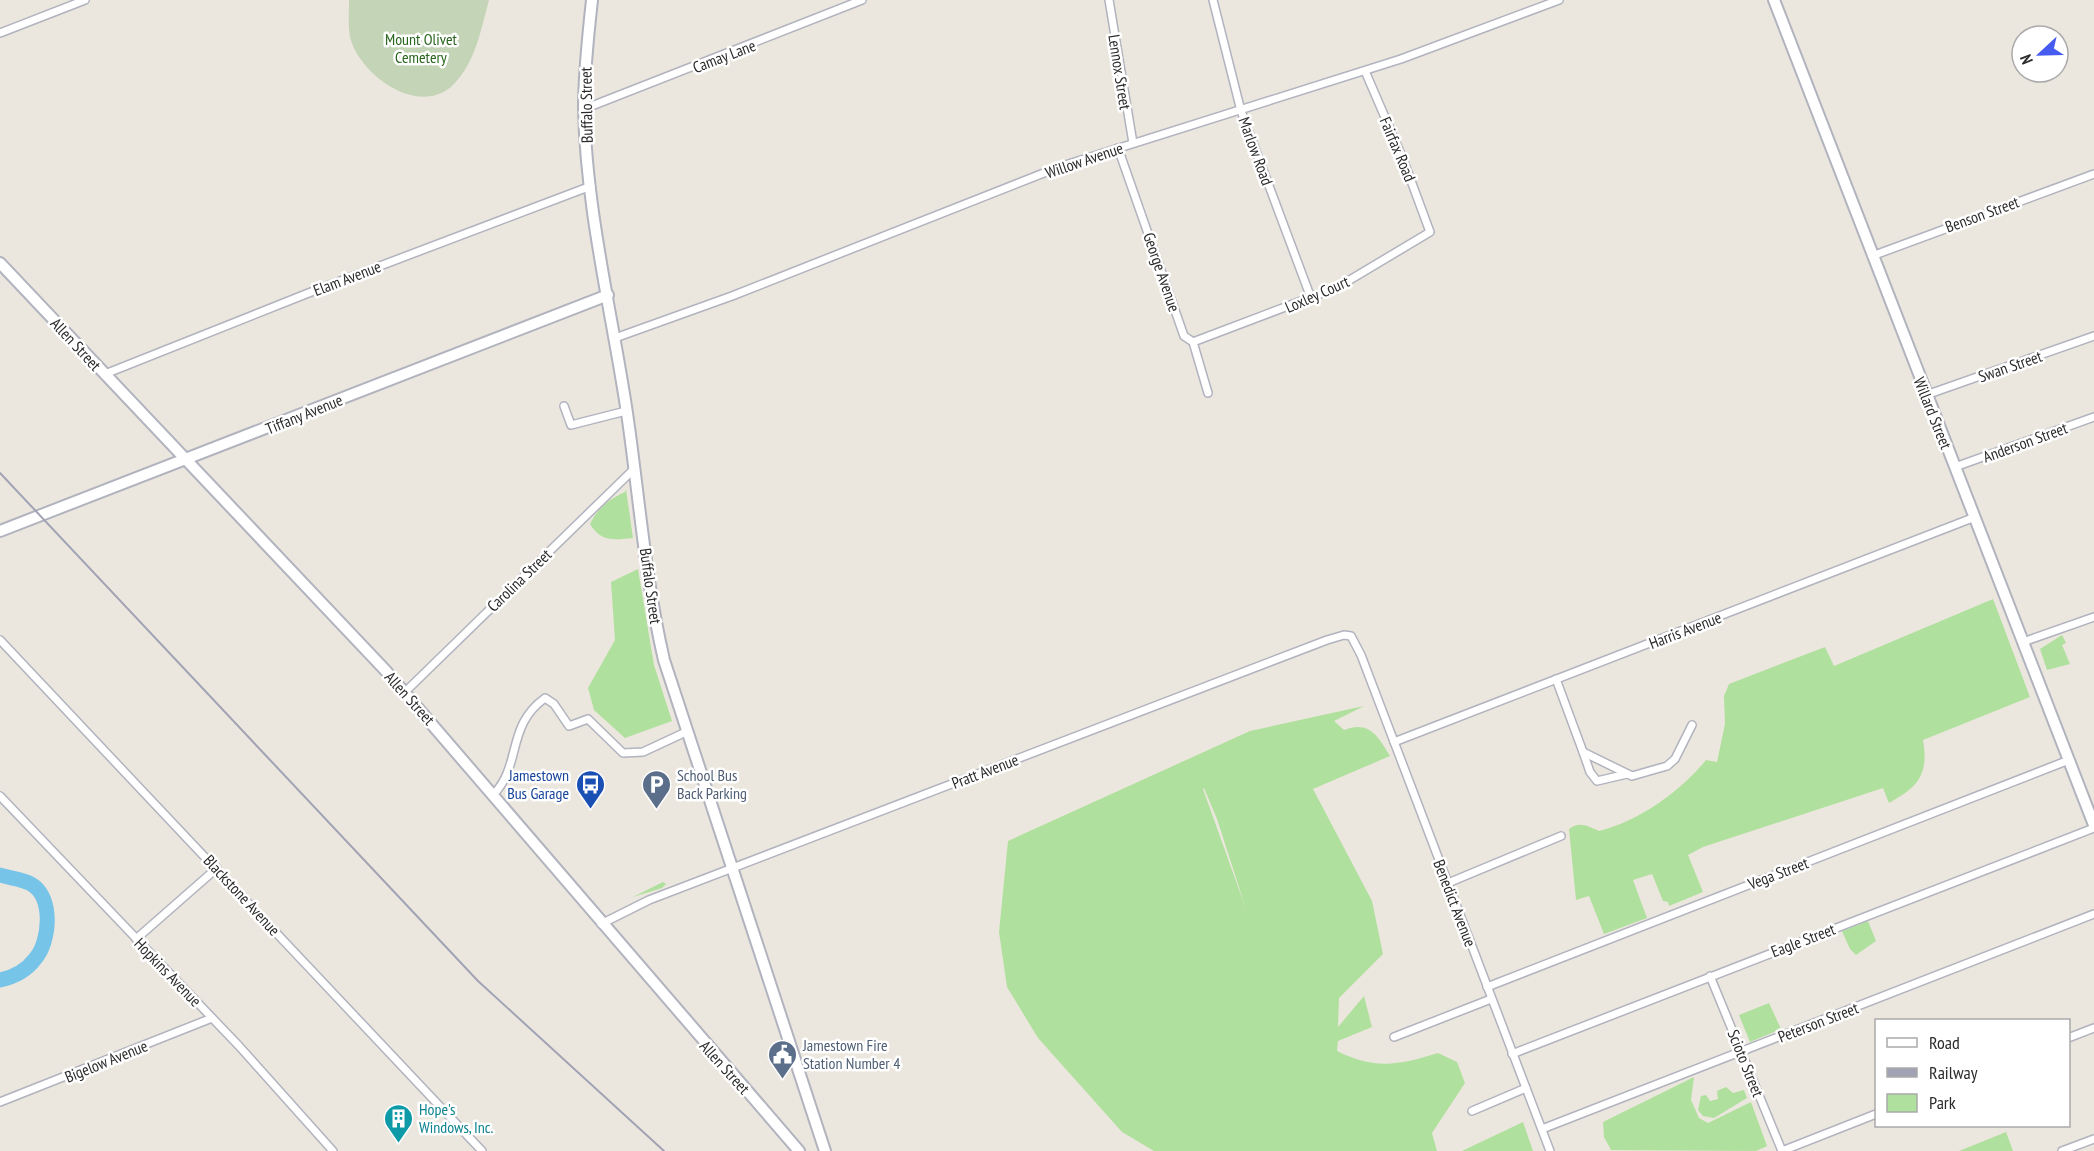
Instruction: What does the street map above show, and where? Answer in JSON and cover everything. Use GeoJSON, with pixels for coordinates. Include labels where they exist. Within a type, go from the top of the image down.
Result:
{"type":"FeatureCollection","features":[{"type":"Feature","properties":{"kind":"street"},"geometry":{"type":"LineString","coordinates":[[0,33],[85,0]]}},
{"type":"Feature","properties":{"kind":"street","name":"Buffalo Street"},"geometry":{"type":"LineString","coordinates":[[592,0],[585,58],[584,109],[591,186],[635,468],[656,626],[825,1151]]}},
{"type":"Feature","properties":{"kind":"street","name":"Camay Lane"},"geometry":{"type":"LineString","coordinates":[[584,109],[862,0]]}},
{"type":"Feature","properties":{"kind":"street","name":"Lennox Street"},"geometry":{"type":"LineString","coordinates":[[1108,0],[1133,143]]}},
{"type":"Feature","properties":{"kind":"street","name":"Marlow Road"},"geometry":{"type":"LineString","coordinates":[[1214,0],[1241,111],[1311,298]]}},
{"type":"Feature","properties":{"kind":"street","name":"Willow Avenue"},"geometry":{"type":"LineString","coordinates":[[615,338],[732,296],[1059,167],[1365,71],[1558,0]]}},
{"type":"Feature","properties":{"kind":"street","name":"Willard Street"},"geometry":{"type":"LineString","coordinates":[[1774,0],[2094,826]]}},
{"type":"Feature","properties":{"kind":"street","name":"Fairfax Road"},"geometry":{"type":"LineString","coordinates":[[1365,71],[1430,227]]}},
{"type":"Feature","properties":{"kind":"street","name":"George Avenue"},"geometry":{"type":"LineString","coordinates":[[1118,148],[1184,336],[1193,342],[1208,393]]}},
{"type":"Feature","properties":{"kind":"street","name":"Benson Street"},"geometry":{"type":"LineString","coordinates":[[1872,256],[2094,174]]}},
{"type":"Feature","properties":{"kind":"street","name":"Elam Avenue"},"geometry":{"type":"LineString","coordinates":[[105,374],[306,294],[591,186]]}},
{"type":"Feature","properties":{"kind":"street","name":"Loxley Court"},"geometry":{"type":"LineString","coordinates":[[1193,342],[1338,286],[1424,237],[1430,232],[1430,227]]}},
{"type":"Feature","properties":{"kind":"street","name":"Allen Street"},"geometry":{"type":"LineString","coordinates":[[0,263],[405,692],[494,794],[601,924],[799,1151]]}},
{"type":"Feature","properties":{"kind":"street","name":"Tiffany Avenue"},"geometry":{"type":"LineString","coordinates":[[0,531],[608,295]]}},
{"type":"Feature","properties":{"kind":"street","name":"Swan Street"},"geometry":{"type":"LineString","coordinates":[[1926,395],[2094,336]]}},
{"type":"Feature","properties":{"kind":"street"},"geometry":{"type":"LineString","coordinates":[[564,406],[571,425],[626,411]]}},
{"type":"Feature","properties":{"kind":"street","name":"Anderson Street"},"geometry":{"type":"LineString","coordinates":[[1955,467],[2094,417]]}},
{"type":"Feature","properties":{"kind":"street","name":"Carolina Street"},"geometry":{"type":"LineString","coordinates":[[405,692],[635,468]]}},
{"type":"Feature","properties":{"kind":"street","name":"Harris Avenue"},"geometry":{"type":"LineString","coordinates":[[1394,742],[1975,517]]}},
{"type":"Feature","properties":{"kind":"street"},"geometry":{"type":"LineString","coordinates":[[2023,642],[2094,617]]}},
{"type":"Feature","properties":{"kind":"street","name":"Pratt Avenue"},"geometry":{"type":"LineString","coordinates":[[601,924],[620,913],[733,868],[1330,639],[1344,635],[1351,636],[1361,655]]}},
{"type":"Feature","properties":{"kind":"street","name":"Blackstone Avenue"},"geometry":{"type":"LineString","coordinates":[[0,640],[482,1151]]}},
{"type":"Feature","properties":{"kind":"street","name":"Benedict Avenue"},"geometry":{"type":"LineString","coordinates":[[1361,655],[1550,1151]]}},
{"type":"Feature","properties":{"kind":"street"},"geometry":{"type":"LineString","coordinates":[[1556,679],[1590,772],[1597,781],[1627,774]]}},
{"type":"Feature","properties":{"kind":"street"},"geometry":{"type":"LineString","coordinates":[[494,794],[507,773],[519,729],[528,714],[545,698],[554,704],[568,726],[588,719],[617,750],[624,753],[643,752],[688,731]]}},
{"type":"Feature","properties":{"kind":"street"},"geometry":{"type":"LineString","coordinates":[[1583,752],[1627,774],[1638,776],[1667,766],[1682,749],[1692,725]]}},
{"type":"Feature","properties":{"kind":"street","name":"Vega Street"},"geometry":{"type":"LineString","coordinates":[[1487,987],[2069,760]]}},
{"type":"Feature","properties":{"kind":"street","name":"Hopkins Avenue"},"geometry":{"type":"LineString","coordinates":[[0,796],[212,1018],[333,1151]]}},
{"type":"Feature","properties":{"kind":"street","name":"Eagle Street"},"geometry":{"type":"LineString","coordinates":[[1512,1054],[2094,826]]}},
{"type":"Feature","properties":{"kind":"street"},"geometry":{"type":"LineString","coordinates":[[1448,883],[1561,836]]}},
{"type":"Feature","properties":{"kind":"street"},"geometry":{"type":"LineString","coordinates":[[136,939],[217,868]]}},
{"type":"Feature","properties":{"kind":"street","name":"Peterson Street"},"geometry":{"type":"LineString","coordinates":[[1542,1129],[2094,914]]}},
{"type":"Feature","properties":{"kind":"street","name":"Scioto Street"},"geometry":{"type":"LineString","coordinates":[[1710,976],[1782,1151]]}},
{"type":"Feature","properties":{"kind":"street"},"geometry":{"type":"LineString","coordinates":[[1394,1036],[1491,999]]}},
{"type":"Feature","properties":{"kind":"street","name":"Bigelow Avenue"},"geometry":{"type":"LineString","coordinates":[[0,1102],[212,1018]]}},
{"type":"Feature","properties":{"kind":"street"},"geometry":{"type":"LineString","coordinates":[[2070,1037],[2094,1028]]}},
{"type":"Feature","properties":{"kind":"street"},"geometry":{"type":"LineString","coordinates":[[1472,1111],[1526,1088]]}},
{"type":"Feature","properties":{"kind":"street"},"geometry":{"type":"LineString","coordinates":[[1782,1151],[1875,1114]]}},
{"type":"Feature","properties":{"kind":"street"},"geometry":{"type":"LineString","coordinates":[[2062,1151],[2094,1139]]}},
{"type":"Feature","properties":{"kind":"green space","name":"Mount Olivet Cemetery"},"geometry":{"type":"Polygon","coordinates":[[[349,0],[489,0],[477,44],[468,65],[454,84],[440,94],[425,97],[409,95],[393,88],[365,65],[350,37],[349,0]]]}},
{"type":"Feature","properties":{"kind":"green space"},"geometry":{"type":"Polygon","coordinates":[[[626,489],[633,538],[608,539],[603,537],[590,524],[604,505],[625,492],[626,489]]]}},
{"type":"Feature","properties":{"kind":"green space"},"geometry":{"type":"Polygon","coordinates":[[[638,569],[654,665],[672,721],[625,738],[594,710],[588,688],[615,640],[611,582],[638,569]]]}},
{"type":"Feature","properties":{"kind":"green space"},"geometry":{"type":"Polygon","coordinates":[[[1993,599],[2030,697],[1923,740],[1923,771],[1919,779],[1907,791],[1889,803],[1883,788],[1703,847],[1688,855],[1703,892],[1669,906],[1668,902],[1663,901],[1652,874],[1633,880],[1647,918],[1604,934],[1589,896],[1576,900],[1569,829],[1580,825],[1599,831],[1629,820],[1644,813],[1671,794],[1706,760],[1717,762],[1725,724],[1724,696],[1729,684],[1825,647],[1834,666],[1993,599]]]}},
{"type":"Feature","properties":{"kind":"green space"},"geometry":{"type":"Polygon","coordinates":[[[2062,635],[2066,643],[2062,645],[2070,664],[2047,670],[2040,649],[2062,635]]]}},
{"type":"Feature","properties":{"kind":"green space"},"geometry":{"type":"Polygon","coordinates":[[[1364,706],[1334,721],[1344,730],[1360,727],[1372,732],[1390,756],[1313,789],[1372,901],[1383,954],[1339,998],[1338,1027],[1364,996],[1372,1027],[1338,1041],[1337,1051],[1375,1063],[1399,1063],[1438,1053],[1457,1062],[1465,1083],[1432,1133],[1437,1151],[1154,1151],[1122,1132],[1038,1038],[1007,987],[999,932],[1008,841],[1250,731],[1364,706]],[[1204,788],[1246,909],[1217,819],[1204,788]]]}},
{"type":"Feature","properties":{"kind":"green space"},"geometry":{"type":"Polygon","coordinates":[[[663,882],[666,884],[662,888],[633,897],[663,882]]]}},
{"type":"Feature","properties":{"kind":"green space"},"geometry":{"type":"Polygon","coordinates":[[[1868,921],[1876,941],[1856,955],[1850,949],[1842,931],[1868,921]]]}},
{"type":"Feature","properties":{"kind":"green space"},"geometry":{"type":"Polygon","coordinates":[[[1769,1003],[1781,1029],[1750,1042],[1739,1015],[1769,1003]]]}},
{"type":"Feature","properties":{"kind":"green space"},"geometry":{"type":"Polygon","coordinates":[[[1694,1077],[1691,1100],[1699,1118],[1708,1123],[1751,1102],[1767,1146],[1756,1151],[1611,1150],[1604,1137],[1603,1122],[1694,1077]]]}},
{"type":"Feature","properties":{"kind":"green space"},"geometry":{"type":"Polygon","coordinates":[[[1726,1087],[1733,1093],[1744,1090],[1747,1098],[1714,1118],[1703,1116],[1698,1110],[1701,1096],[1706,1095],[1710,1101],[1718,1099],[1717,1091],[1726,1087]]]}},
{"type":"Feature","properties":{"kind":"green space"},"geometry":{"type":"Polygon","coordinates":[[[1523,1122],[1533,1151],[1462,1151],[1523,1122]]]}},
{"type":"Feature","properties":{"kind":"green space"},"geometry":{"type":"Polygon","coordinates":[[[2006,1132],[2013,1151],[1959,1151],[2006,1132]]]}},
{"type":"Feature","properties":{"kind":"waterway"},"geometry":{"type":"LineString","coordinates":[[0,875],[28,882],[38,890],[43,899],[47,920],[44,942],[35,959],[19,973],[0,980]]}},
{"type":"Feature","properties":{"kind":"railway"},"geometry":{"type":"LineString","coordinates":[[0,473],[478,981],[664,1151]]}},
{"type":"Feature","properties":{"kind":"place","name":"Jamestown Bus Garage"},"geometry":{"type":"Point","coordinates":[590,810]}},
{"type":"Feature","properties":{"kind":"place","name":"School Bus Back Parking"},"geometry":{"type":"Point","coordinates":[656,810]}},
{"type":"Feature","properties":{"kind":"place","name":"Jamestown Fire Station Number 4"},"geometry":{"type":"Point","coordinates":[782,1080]}},
{"type":"Feature","properties":{"kind":"place","name":"Hope's Windows, Inc."},"geometry":{"type":"Point","coordinates":[398,1144]}}]}
